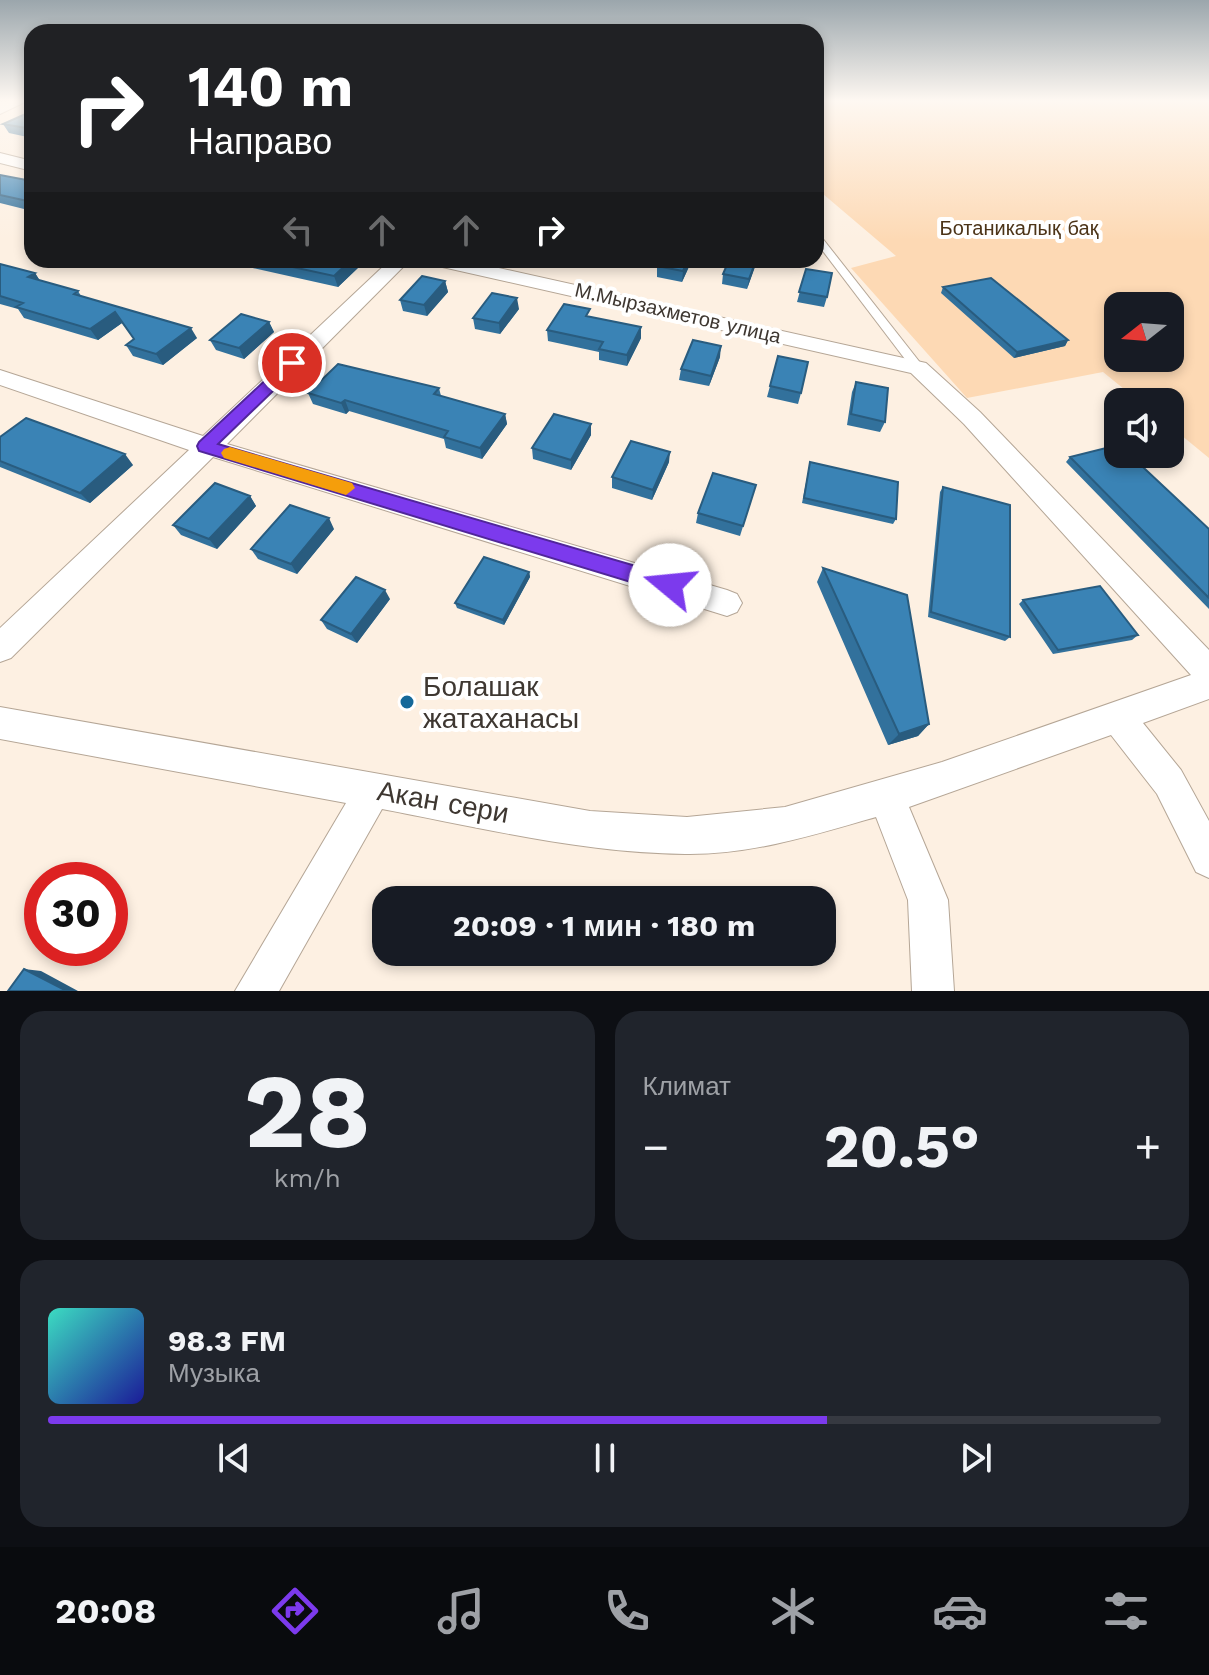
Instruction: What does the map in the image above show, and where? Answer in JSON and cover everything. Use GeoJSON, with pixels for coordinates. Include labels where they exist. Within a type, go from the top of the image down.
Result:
{"type":"FeatureCollection","features":[{"type":"Feature","properties":{"kind":"street"},"geometry":{"type":"LineString","coordinates":[[0,158],[24,164]]}},
{"type":"Feature","properties":{"kind":"street"},"geometry":{"type":"LineString","coordinates":[[0,648],[205,446],[393,268]]}},
{"type":"Feature","properties":{"kind":"street","name":"М.Мырзахметов улица"},"geometry":{"type":"LineString","coordinates":[[474,268],[918,368]]}},
{"type":"Feature","properties":{"kind":"street"},"geometry":{"type":"LineString","coordinates":[[918,368],[972,418],[1209,672]]}},
{"type":"Feature","properties":{"kind":"street"},"geometry":{"type":"LineString","coordinates":[[0,377],[205,446],[727,603]]}},
{"type":"Feature","properties":{"kind":"street","name":"Акан сери"},"geometry":{"type":"LineString","coordinates":[[0,723],[590,829],[687,836],[785,825],[942,780],[1209,684]]}},
{"type":"Feature","properties":{"kind":"street"},"geometry":{"type":"LineString","coordinates":[[1117,717],[1169,782],[1209,859]]}},
{"type":"Feature","properties":{"kind":"street"},"geometry":{"type":"LineString","coordinates":[[256,991],[374,789]]}},
{"type":"Feature","properties":{"kind":"street"},"geometry":{"type":"LineString","coordinates":[[886,796],[928,900],[933,991]]}},
{"type":"Feature","properties":{"kind":"lane"},"geometry":{"type":"LineString","coordinates":[[824,246],[918,368]]}},
{"type":"Feature","properties":{"kind":"green space","name":"Ботаникалық бақ"},"geometry":{"type":"Polygon","coordinates":[[[824,147],[1209,147],[1209,458],[1184,437],[1184,388],[1123,388],[1103,372],[967,398],[851,268],[896,256],[824,195],[824,147]]]}},
{"type":"Feature","properties":{"kind":"building"},"geometry":{"type":"Polygon","coordinates":[[[0,175],[24,180],[24,200],[0,195],[0,175]]]}},
{"type":"Feature","properties":{"kind":"building"},"geometry":{"type":"Polygon","coordinates":[[[0,264],[35,273],[28,277],[78,291],[74,294],[191,328],[156,354],[126,345],[134,339],[115,312],[90,329],[16,307],[23,303],[0,296],[0,264]]]}},
{"type":"Feature","properties":{"kind":"building"},"geometry":{"type":"Polygon","coordinates":[[[297,268],[342,268],[334,276],[297,268]]]}},
{"type":"Feature","properties":{"kind":"building"},"geometry":{"type":"Polygon","coordinates":[[[726,268],[753,268],[749,279],[723,274],[726,268]]]}},
{"type":"Feature","properties":{"kind":"building"},"geometry":{"type":"Polygon","coordinates":[[[806,269],[832,273],[827,297],[799,292],[806,269]]]}},
{"type":"Feature","properties":{"kind":"building"},"geometry":{"type":"Polygon","coordinates":[[[422,276],[445,281],[424,305],[400,300],[422,276]]]}},
{"type":"Feature","properties":{"kind":"building"},"geometry":{"type":"Polygon","coordinates":[[[991,278],[1068,340],[1017,352],[943,287],[991,278]]]}},
{"type":"Feature","properties":{"kind":"building"},"geometry":{"type":"Polygon","coordinates":[[[492,293],[517,298],[499,323],[473,318],[492,293]]]}},
{"type":"Feature","properties":{"kind":"building"},"geometry":{"type":"Polygon","coordinates":[[[564,304],[590,309],[586,316],[641,327],[627,355],[599,349],[603,342],[547,330],[564,304]]]}},
{"type":"Feature","properties":{"kind":"building"},"geometry":{"type":"Polygon","coordinates":[[[241,314],[269,322],[239,348],[210,340],[241,314]]]}},
{"type":"Feature","properties":{"kind":"building"},"geometry":{"type":"Polygon","coordinates":[[[693,340],[721,346],[711,376],[681,369],[693,340]]]}},
{"type":"Feature","properties":{"kind":"building"},"geometry":{"type":"Polygon","coordinates":[[[778,356],[808,362],[801,393],[770,386],[778,356]]]}},
{"type":"Feature","properties":{"kind":"building"},"geometry":{"type":"Polygon","coordinates":[[[338,364],[439,388],[434,394],[505,414],[480,448],[444,437],[448,431],[345,400],[341,403],[308,393],[338,364]]]}},
{"type":"Feature","properties":{"kind":"building"},"geometry":{"type":"Polygon","coordinates":[[[856,382],[888,388],[885,422],[851,414],[856,382]]]}},
{"type":"Feature","properties":{"kind":"building"},"geometry":{"type":"Polygon","coordinates":[[[554,414],[591,424],[571,460],[532,448],[554,414]]]}},
{"type":"Feature","properties":{"kind":"building"},"geometry":{"type":"Polygon","coordinates":[[[26,418],[125,454],[80,493],[0,461],[0,437],[26,418]]]}},
{"type":"Feature","properties":{"kind":"building"},"geometry":{"type":"Polygon","coordinates":[[[631,441],[670,452],[653,490],[612,477],[631,441]]]}},
{"type":"Feature","properties":{"kind":"building"},"geometry":{"type":"Polygon","coordinates":[[[1104,448],[1104,468],[1144,468],[1209,529],[1209,598],[1070,457],[1104,448]]]}},
{"type":"Feature","properties":{"kind":"building"},"geometry":{"type":"Polygon","coordinates":[[[810,462],[898,482],[896,519],[804,498],[810,462]]]}},
{"type":"Feature","properties":{"kind":"building"},"geometry":{"type":"Polygon","coordinates":[[[713,473],[756,485],[743,526],[698,513],[713,473]]]}},
{"type":"Feature","properties":{"kind":"building"},"geometry":{"type":"Polygon","coordinates":[[[215,483],[250,496],[209,539],[173,525],[215,483]]]}},
{"type":"Feature","properties":{"kind":"building"},"geometry":{"type":"Polygon","coordinates":[[[943,487],[1010,505],[1010,637],[931,612],[943,487]]]}},
{"type":"Feature","properties":{"kind":"building"},"geometry":{"type":"Polygon","coordinates":[[[290,505],[329,518],[291,564],[251,549],[290,505]]]}},
{"type":"Feature","properties":{"kind":"building"},"geometry":{"type":"Polygon","coordinates":[[[484,557],[529,572],[503,620],[455,603],[484,557]]]}},
{"type":"Feature","properties":{"kind":"building"},"geometry":{"type":"Polygon","coordinates":[[[823,568],[907,595],[929,724],[899,734],[823,568]]]}},
{"type":"Feature","properties":{"kind":"building"},"geometry":{"type":"Polygon","coordinates":[[[356,577],[385,590],[351,634],[321,620],[356,577]]]}},
{"type":"Feature","properties":{"kind":"building"},"geometry":{"type":"Polygon","coordinates":[[[1100,586],[1138,635],[1058,650],[1023,600],[1100,586]]]}},
{"type":"Feature","properties":{"kind":"building"},"geometry":{"type":"Polygon","coordinates":[[[24,969],[63,989],[62,991],[8,991],[24,969]]]}},
{"type":"Feature","properties":{"kind":"slow traffic"},"geometry":{"type":"LineString","coordinates":[[230,453],[346,488]]}},
{"type":"Feature","properties":{"kind":"place","name":"Болашак жатаханасы"},"geometry":{"type":"Point","coordinates":[407,702]}},
{"type":"Feature","properties":{"kind":"route"},"geometry":{"type":"LineString","coordinates":[[292,363],[205,446],[670,585]]}}]}
